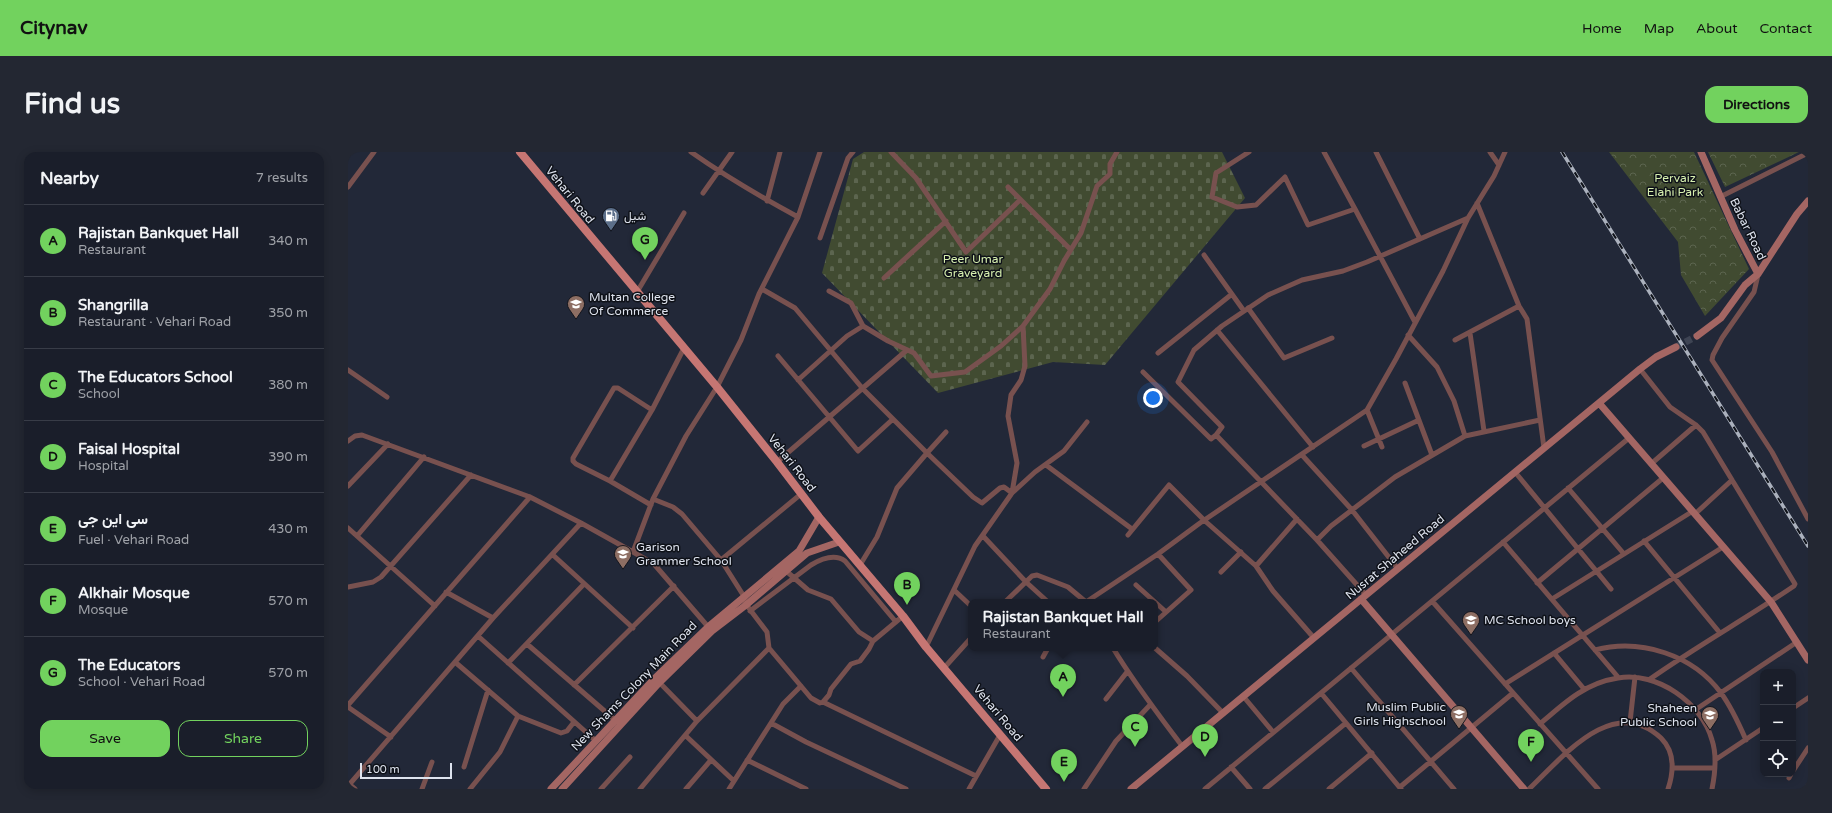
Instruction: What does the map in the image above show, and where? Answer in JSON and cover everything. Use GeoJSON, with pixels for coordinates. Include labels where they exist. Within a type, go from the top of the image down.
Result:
{"type":"FeatureCollection","features":[{"type":"Feature","properties":{"kind":"main road","name":"Vehari Road"},"geometry":{"type":"LineString","coordinates":[[520,152],[717,387],[839,542],[903,616],[926,647],[1046,789]]}},
{"type":"Feature","properties":{"kind":"street"},"geometry":{"type":"LineString","coordinates":[[365,152],[370,157]]}},
{"type":"Feature","properties":{"kind":"street"},"geometry":{"type":"LineString","coordinates":[[348,186],[374,152]]}},
{"type":"Feature","properties":{"kind":"street"},"geometry":{"type":"LineString","coordinates":[[691,152],[718,172],[798,217]]}},
{"type":"Feature","properties":{"kind":"street"},"geometry":{"type":"LineString","coordinates":[[703,193],[732,152]]}},
{"type":"Feature","properties":{"kind":"street"},"geometry":{"type":"LineString","coordinates":[[767,200],[780,152]]}},
{"type":"Feature","properties":{"kind":"street"},"geometry":{"type":"LineString","coordinates":[[633,552],[652,502],[686,436],[717,387],[741,340],[762,288],[798,217],[820,152]]}},
{"type":"Feature","properties":{"kind":"street"},"geometry":{"type":"LineString","coordinates":[[820,238],[848,158],[853,152]]}},
{"type":"Feature","properties":{"kind":"street"},"geometry":{"type":"LineString","coordinates":[[891,152],[916,178],[966,252],[1020,200]]}},
{"type":"Feature","properties":{"kind":"street"},"geometry":{"type":"LineString","coordinates":[[830,291],[851,303],[864,326],[888,341],[914,353],[931,376],[965,372],[1001,346],[1024,326],[1050,289],[1070,249],[1081,232],[1098,186],[1110,174],[1110,164],[1117,152]]}},
{"type":"Feature","properties":{"kind":"street"},"geometry":{"type":"LineString","coordinates":[[1249,152],[1216,173],[1212,197],[1237,207],[1256,205],[1285,177],[1308,224],[1355,209]]}},
{"type":"Feature","properties":{"kind":"street"},"geometry":{"type":"LineString","coordinates":[[1324,152],[1382,257],[1415,322]]}},
{"type":"Feature","properties":{"kind":"street"},"geometry":{"type":"LineString","coordinates":[[1376,152],[1420,239]]}},
{"type":"Feature","properties":{"kind":"street"},"geometry":{"type":"LineString","coordinates":[[1490,152],[1499,165]]}},
{"type":"Feature","properties":{"kind":"street"},"geometry":{"type":"LineString","coordinates":[[1091,599],[1367,410],[1443,271],[1468,218],[1505,152]]}},
{"type":"Feature","properties":{"kind":"street","name":"Babar Road"},"geometry":{"type":"LineString","coordinates":[[1696,336],[1727,312],[1745,285],[1758,274],[1735,230],[1701,152]]}},
{"type":"Feature","properties":{"kind":"street"},"geometry":{"type":"LineString","coordinates":[[1720,197],[1808,153]]}},
{"type":"Feature","properties":{"kind":"street"},"geometry":{"type":"LineString","coordinates":[[1008,187],[1070,249]]}},
{"type":"Feature","properties":{"kind":"street"},"geometry":{"type":"LineString","coordinates":[[1808,202],[1797,214],[1758,274],[1754,292],[1722,338],[1712,360],[1772,452],[1808,519]]}},
{"type":"Feature","properties":{"kind":"street"},"geometry":{"type":"LineString","coordinates":[[1477,203],[1519,306],[1527,319],[1544,448]]}},
{"type":"Feature","properties":{"kind":"street"},"geometry":{"type":"LineString","coordinates":[[637,292],[684,213]]}},
{"type":"Feature","properties":{"kind":"street"},"geometry":{"type":"LineString","coordinates":[[1143,372],[1211,439],[1222,427],[1178,382],[1194,350],[1217,330],[1268,295],[1302,280],[1343,270],[1382,257],[1468,218]]}},
{"type":"Feature","properties":{"kind":"street"},"geometry":{"type":"LineString","coordinates":[[884,278],[946,221]]}},
{"type":"Feature","properties":{"kind":"street"},"geometry":{"type":"LineString","coordinates":[[1204,255],[1232,294],[1246,309],[1284,358],[1332,338]]}},
{"type":"Feature","properties":{"kind":"street"},"geometry":{"type":"LineString","coordinates":[[762,288],[795,308],[863,389],[978,502],[982,503],[1000,488],[1004,487],[1012,493]]}},
{"type":"Feature","properties":{"kind":"street"},"geometry":{"type":"LineString","coordinates":[[1158,353],[1232,294]]}},
{"type":"Feature","properties":{"kind":"street"},"geometry":{"type":"LineString","coordinates":[[1455,340],[1519,306]]}},
{"type":"Feature","properties":{"kind":"street"},"geometry":{"type":"LineString","coordinates":[[798,380],[847,336],[864,326]]}},
{"type":"Feature","properties":{"kind":"street"},"geometry":{"type":"LineString","coordinates":[[1012,493],[1017,463],[1008,416],[1011,395],[1021,380],[1025,366],[1024,326]]}},
{"type":"Feature","properties":{"kind":"street"},"geometry":{"type":"LineString","coordinates":[[1217,330],[1312,447]]}},
{"type":"Feature","properties":{"kind":"street"},"geometry":{"type":"LineString","coordinates":[[1470,333],[1484,432]]}},
{"type":"Feature","properties":{"kind":"street"},"geometry":{"type":"LineString","coordinates":[[1408,335],[1437,367],[1454,401],[1465,436]]}},
{"type":"Feature","properties":{"kind":"street","name":"Nusrat Shaheed Road"},"geometry":{"type":"LineString","coordinates":[[1131,789],[1640,369],[1656,357],[1676,347]]}},
{"type":"Feature","properties":{"kind":"street"},"geometry":{"type":"LineString","coordinates":[[610,481],[652,410],[684,348]]}},
{"type":"Feature","properties":{"kind":"street"},"geometry":{"type":"LineString","coordinates":[[777,462],[907,350]]}},
{"type":"Feature","properties":{"kind":"street"},"geometry":{"type":"LineString","coordinates":[[778,356],[858,451],[893,419]]}},
{"type":"Feature","properties":{"kind":"street"},"geometry":{"type":"LineString","coordinates":[[1640,369],[1670,407],[1696,424],[1703,432],[1795,584],[1771,602],[1680,658],[1650,679]]}},
{"type":"Feature","properties":{"kind":"street"},"geometry":{"type":"LineString","coordinates":[[348,370],[387,397]]}},
{"type":"Feature","properties":{"kind":"street"},"geometry":{"type":"LineString","coordinates":[[1405,383],[1432,455]]}},
{"type":"Feature","properties":{"kind":"street"},"geometry":{"type":"LineString","coordinates":[[652,410],[618,388],[614,388],[573,458],[573,461],[576,464],[652,502],[673,507],[682,514],[721,560],[746,603],[766,632],[769,648],[811,698],[820,703],[823,702],[976,776]]}},
{"type":"Feature","properties":{"kind":"street"},"geometry":{"type":"LineString","coordinates":[[1599,403],[1771,602],[1808,660]]}},
{"type":"Feature","properties":{"kind":"street"},"geometry":{"type":"LineString","coordinates":[[1367,410],[1382,447]]}},
{"type":"Feature","properties":{"kind":"street"},"geometry":{"type":"LineString","coordinates":[[1364,446],[1419,420]]}},
{"type":"Feature","properties":{"kind":"street"},"geometry":{"type":"LineString","coordinates":[[1317,540],[1331,526],[1395,477],[1465,436],[1540,420]]}},
{"type":"Feature","properties":{"kind":"street"},"geometry":{"type":"LineString","coordinates":[[926,647],[975,546],[1012,493],[1035,472],[1064,451],[1087,422]]}},
{"type":"Feature","properties":{"kind":"street"},"geometry":{"type":"LineString","coordinates":[[1652,464],[1696,424]]}},
{"type":"Feature","properties":{"kind":"street"},"geometry":{"type":"LineString","coordinates":[[860,565],[877,537],[897,488],[946,432]]}},
{"type":"Feature","properties":{"kind":"street"},"geometry":{"type":"LineString","coordinates":[[348,441],[355,436],[362,435],[388,444],[530,497],[581,523],[654,564],[710,629]]}},
{"type":"Feature","properties":{"kind":"street"},"geometry":{"type":"LineString","coordinates":[[1216,435],[1317,540],[1363,597],[1391,635],[1524,789]]}},
{"type":"Feature","properties":{"kind":"street"},"geometry":{"type":"LineString","coordinates":[[1205,789],[1629,438]]}},
{"type":"Feature","properties":{"kind":"street"},"geometry":{"type":"LineString","coordinates":[[348,486],[388,444]]}},
{"type":"Feature","properties":{"kind":"street"},"geometry":{"type":"LineString","coordinates":[[1302,455],[1352,510],[1398,568]]}},
{"type":"Feature","properties":{"kind":"street"},"geometry":{"type":"LineString","coordinates":[[357,536],[424,457]]}},
{"type":"Feature","properties":{"kind":"street"},"geometry":{"type":"LineString","coordinates":[[1046,465],[1132,530]]}},
{"type":"Feature","properties":{"kind":"street"},"geometry":{"type":"LineString","coordinates":[[1515,472],[1611,589]]}},
{"type":"Feature","properties":{"kind":"street"},"geometry":{"type":"LineString","coordinates":[[348,587],[373,582],[381,577],[471,475]]}},
{"type":"Feature","properties":{"kind":"street"},"geometry":{"type":"LineString","coordinates":[[1538,583],[1602,528],[1664,478]]}},
{"type":"Feature","properties":{"kind":"street"},"geometry":{"type":"LineString","coordinates":[[1552,599],[1644,541],[1694,513],[1732,480]]}},
{"type":"Feature","properties":{"kind":"street"},"geometry":{"type":"LineString","coordinates":[[1128,535],[1169,485],[1205,521],[1256,566],[1273,591],[1314,638]]}},
{"type":"Feature","properties":{"kind":"street"},"geometry":{"type":"LineString","coordinates":[[1568,488],[1624,554]]}},
{"type":"Feature","properties":{"kind":"street"},"geometry":{"type":"LineString","coordinates":[[721,560],[801,494]]}},
{"type":"Feature","properties":{"kind":"street"},"geometry":{"type":"LineString","coordinates":[[391,737],[348,706],[530,497]]}},
{"type":"Feature","properties":{"kind":"street","name":"New Shams Colony Main Road"},"geometry":{"type":"LineString","coordinates":[[551,789],[615,720],[710,629],[746,603],[784,568],[799,551],[819,517]]}},
{"type":"Feature","properties":{"kind":"street"},"geometry":{"type":"LineString","coordinates":[[1256,566],[1297,519]]}},
{"type":"Feature","properties":{"kind":"street"},"geometry":{"type":"LineString","coordinates":[[355,789],[349,785],[493,618],[553,555],[581,523]]}},
{"type":"Feature","properties":{"kind":"street"},"geometry":{"type":"LineString","coordinates":[[348,528],[435,606]]}},
{"type":"Feature","properties":{"kind":"street"},"geometry":{"type":"LineString","coordinates":[[982,536],[1026,582],[1045,599]]}},
{"type":"Feature","properties":{"kind":"street"},"geometry":{"type":"LineString","coordinates":[[1644,541],[1720,633]]}},
{"type":"Feature","properties":{"kind":"street","name":"New Shams Colony Main Road"},"geometry":{"type":"LineString","coordinates":[[784,568],[808,553],[839,542]]}},
{"type":"Feature","properties":{"kind":"street"},"geometry":{"type":"LineString","coordinates":[[1503,542],[1618,677]]}},
{"type":"Feature","properties":{"kind":"street"},"geometry":{"type":"LineString","coordinates":[[1505,684],[1723,547]]}},
{"type":"Feature","properties":{"kind":"street"},"geometry":{"type":"LineString","coordinates":[[1220,572],[1241,552]]}},
{"type":"Feature","properties":{"kind":"street"},"geometry":{"type":"LineString","coordinates":[[1158,554],[1190,590],[1158,619]]}},
{"type":"Feature","properties":{"kind":"street"},"geometry":{"type":"LineString","coordinates":[[553,555],[633,628]]}},
{"type":"Feature","properties":{"kind":"street"},"geometry":{"type":"LineString","coordinates":[[746,603],[795,578],[810,565],[820,560],[836,556],[855,571],[896,622]]}},
{"type":"Feature","properties":{"kind":"street"},"geometry":{"type":"LineString","coordinates":[[784,568],[808,590],[831,599],[859,632],[873,642]]}},
{"type":"Feature","properties":{"kind":"street"},"geometry":{"type":"LineString","coordinates":[[1008,599],[1032,576],[1037,575],[1068,587],[1085,599]]}},
{"type":"Feature","properties":{"kind":"street"},"geometry":{"type":"LineString","coordinates":[[508,663],[584,584]]}},
{"type":"Feature","properties":{"kind":"street"},"geometry":{"type":"LineString","coordinates":[[1136,585],[1152,599]]}},
{"type":"Feature","properties":{"kind":"street"},"geometry":{"type":"LineString","coordinates":[[574,685],[674,586]]}},
{"type":"Feature","properties":{"kind":"street"},"geometry":{"type":"LineString","coordinates":[[954,590],[968,603]]}},
{"type":"Feature","properties":{"kind":"street"},"geometry":{"type":"LineString","coordinates":[[446,592],[493,618]]}},
{"type":"Feature","properties":{"kind":"street"},"geometry":{"type":"LineString","coordinates":[[1432,601],[1598,789]]}},
{"type":"Feature","properties":{"kind":"street"},"geometry":{"type":"LineString","coordinates":[[1158,605],[1166,612]]}},
{"type":"Feature","properties":{"kind":"street"},"geometry":{"type":"LineString","coordinates":[[823,702],[851,664],[860,661],[870,649],[873,642],[903,616]]}},
{"type":"Feature","properties":{"kind":"street"},"geometry":{"type":"LineString","coordinates":[[478,636],[596,741]]}},
{"type":"Feature","properties":{"kind":"street"},"geometry":{"type":"LineString","coordinates":[[944,668],[968,641]]}},
{"type":"Feature","properties":{"kind":"street"},"geometry":{"type":"LineString","coordinates":[[1695,710],[1797,642]]}},
{"type":"Feature","properties":{"kind":"street"},"geometry":{"type":"LineString","coordinates":[[527,644],[615,720]]}},
{"type":"Feature","properties":{"kind":"street"},"geometry":{"type":"LineString","coordinates":[[1595,650],[1615,646],[1641,647],[1654,649],[1680,658],[1700,672],[1721,693],[1736,716],[1746,740]]}},
{"type":"Feature","properties":{"kind":"street"},"geometry":{"type":"LineString","coordinates":[[640,789],[686,736],[697,721],[769,648]]}},
{"type":"Feature","properties":{"kind":"street"},"geometry":{"type":"LineString","coordinates":[[1043,657],[1046,651]]}},
{"type":"Feature","properties":{"kind":"street"},"geometry":{"type":"LineString","coordinates":[[1115,651],[1127,672],[1150,705],[1182,746]]}},
{"type":"Feature","properties":{"kind":"street"},"geometry":{"type":"LineString","coordinates":[[1158,651],[1187,676],[1223,713]]}},
{"type":"Feature","properties":{"kind":"street"},"geometry":{"type":"LineString","coordinates":[[1554,653],[1584,689]]}},
{"type":"Feature","properties":{"kind":"street"},"geometry":{"type":"LineString","coordinates":[[455,662],[518,716],[561,733],[567,730],[574,722]]}},
{"type":"Feature","properties":{"kind":"street"},"geometry":{"type":"LineString","coordinates":[[1351,668],[1454,789]]}},
{"type":"Feature","properties":{"kind":"street"},"geometry":{"type":"LineString","coordinates":[[1106,700],[1127,672]]}},
{"type":"Feature","properties":{"kind":"street"},"geometry":{"type":"LineString","coordinates":[[1540,724],[1584,689],[1618,677],[1650,679],[1670,689],[1695,710],[1710,734],[1715,760],[1713,788]]}},
{"type":"Feature","properties":{"kind":"street"},"geometry":{"type":"LineString","coordinates":[[1630,722],[1634,677]]}},
{"type":"Feature","properties":{"kind":"street"},"geometry":{"type":"LineString","coordinates":[[657,681],[697,721]]}},
{"type":"Feature","properties":{"kind":"street","name":"New Shams Colony Main Road"},"geometry":{"type":"LineString","coordinates":[[562,789],[657,681]]}},
{"type":"Feature","properties":{"kind":"street"},"geometry":{"type":"LineString","coordinates":[[729,789],[783,704],[801,686]]}},
{"type":"Feature","properties":{"kind":"street"},"geometry":{"type":"LineString","coordinates":[[464,767],[488,690]]}},
{"type":"Feature","properties":{"kind":"street"},"geometry":{"type":"LineString","coordinates":[[1321,693],[1401,788],[1430,761],[1513,693]]}},
{"type":"Feature","properties":{"kind":"street"},"geometry":{"type":"LineString","coordinates":[[1243,696],[1273,732]]}},
{"type":"Feature","properties":{"kind":"street"},"geometry":{"type":"LineString","coordinates":[[1796,706],[1808,698]]}},
{"type":"Feature","properties":{"kind":"street"},"geometry":{"type":"LineString","coordinates":[[1084,789],[1116,741],[1150,705]]}},
{"type":"Feature","properties":{"kind":"street"},"geometry":{"type":"LineString","coordinates":[[470,789],[500,752],[518,716]]}},
{"type":"Feature","properties":{"kind":"street"},"geometry":{"type":"LineString","coordinates":[[1529,789],[1567,754],[1598,730],[1609,724],[1630,722],[1648,728],[1661,739],[1671,753],[1672,778],[1668,789]]}},
{"type":"Feature","properties":{"kind":"street"},"geometry":{"type":"LineString","coordinates":[[771,723],[806,742],[906,789]]}},
{"type":"Feature","properties":{"kind":"street"},"geometry":{"type":"LineString","coordinates":[[1265,789],[1346,723]]}},
{"type":"Feature","properties":{"kind":"street"},"geometry":{"type":"LineString","coordinates":[[1715,760],[1760,730]]}},
{"type":"Feature","properties":{"kind":"street"},"geometry":{"type":"LineString","coordinates":[[968,789],[1000,735]]}},
{"type":"Feature","properties":{"kind":"street"},"geometry":{"type":"LineString","coordinates":[[686,736],[734,781]]}},
{"type":"Feature","properties":{"kind":"street"},"geometry":{"type":"LineString","coordinates":[[1796,766],[1808,748]]}},
{"type":"Feature","properties":{"kind":"street"},"geometry":{"type":"LineString","coordinates":[[1329,789],[1372,753]]}},
{"type":"Feature","properties":{"kind":"street"},"geometry":{"type":"LineString","coordinates":[[601,789],[630,757]]}},
{"type":"Feature","properties":{"kind":"street"},"geometry":{"type":"LineString","coordinates":[[686,789],[711,760]]}},
{"type":"Feature","properties":{"kind":"street"},"geometry":{"type":"LineString","coordinates":[[747,760],[806,789]]}},
{"type":"Feature","properties":{"kind":"street"},"geometry":{"type":"LineString","coordinates":[[422,789],[432,762]]}},
{"type":"Feature","properties":{"kind":"street"},"geometry":{"type":"LineString","coordinates":[[1231,767],[1250,789]]}},
{"type":"Feature","properties":{"kind":"street"},"geometry":{"type":"LineString","coordinates":[[1672,768],[1714,768]]}},
{"type":"Feature","properties":{"kind":"green space","name":"Peer Umar Graveyard"},"geometry":{"type":"Polygon","coordinates":[[[864,152],[1222,152],[1245,198],[1105,365],[1053,362],[938,393],[822,273],[853,159],[864,152]]]}},
{"type":"Feature","properties":{"kind":"green space","name":"Pervaiz Elahi Park"},"geometry":{"type":"Polygon","coordinates":[[[1609,152],[1694,152],[1749,269],[1705,316],[1681,275],[1678,242],[1609,152]]]}},
{"type":"Feature","properties":{"kind":"green space","name":"Pervaiz Elahi Park"},"geometry":{"type":"Polygon","coordinates":[[[1708,152],[1799,152],[1725,187],[1708,152]]]}},
{"type":"Feature","properties":{"kind":"tunnel"},"geometry":{"type":"LineString","coordinates":[[1676,347],[1697,336]]}},
{"type":"Feature","properties":{"kind":"railway"},"geometry":{"type":"LineString","coordinates":[[1562,152],[1808,546]]}},
{"type":"Feature","properties":{"kind":"place","name":"شیل"},"geometry":{"type":"Point","coordinates":[611,231]}},
{"type":"Feature","properties":{"kind":"place","name":"The Educators"},"geometry":{"type":"Point","coordinates":[645,260]}},
{"type":"Feature","properties":{"kind":"place","name":"Multan College Of Commerce"},"geometry":{"type":"Point","coordinates":[576,319]}},
{"type":"Feature","properties":{"kind":"place","name":"Garison Grammer School"},"geometry":{"type":"Point","coordinates":[623,569]}},
{"type":"Feature","properties":{"kind":"place","name":"Shangrilla"},"geometry":{"type":"Point","coordinates":[907,605]}},
{"type":"Feature","properties":{"kind":"place","name":"MC School boys"},"geometry":{"type":"Point","coordinates":[1471,635]}},
{"type":"Feature","properties":{"kind":"place","name":"Rajistan Bankquet Hall"},"geometry":{"type":"Point","coordinates":[1063,697]}},
{"type":"Feature","properties":{"kind":"place","name":"Muslim Public Girls Highschool"},"geometry":{"type":"Point","coordinates":[1459,729]}},
{"type":"Feature","properties":{"kind":"place","name":"Shaheen Public School"},"geometry":{"type":"Point","coordinates":[1710,730]}},
{"type":"Feature","properties":{"kind":"place","name":"The Educators School"},"geometry":{"type":"Point","coordinates":[1135,747]}},
{"type":"Feature","properties":{"kind":"place","name":"Faisal Hospital"},"geometry":{"type":"Point","coordinates":[1205,757]}},
{"type":"Feature","properties":{"kind":"place","name":"Alkhair Mosque"},"geometry":{"type":"Point","coordinates":[1531,762]}},
{"type":"Feature","properties":{"kind":"place","name":"سی این جی"},"geometry":{"type":"Point","coordinates":[1064,782]}}]}
